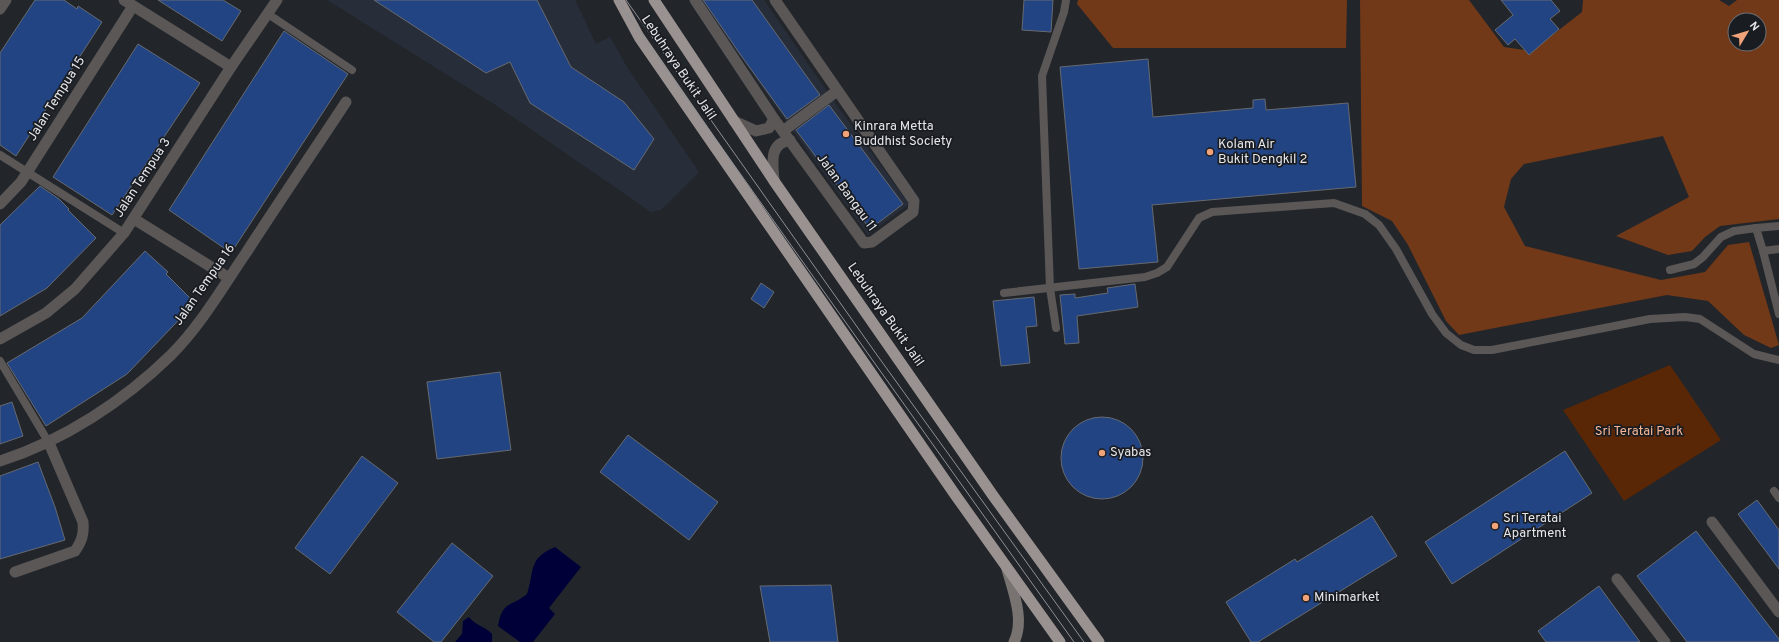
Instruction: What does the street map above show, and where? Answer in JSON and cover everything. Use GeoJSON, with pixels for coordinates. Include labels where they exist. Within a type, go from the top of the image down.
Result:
{"type":"FeatureCollection","features":[{"type":"Feature","properties":{"kind":"highway","name":"Lebuhraya Bukit Jalil"},"geometry":{"type":"LineString","coordinates":[[619,0],[638,37],[1007,569],[1060,642]]}},
{"type":"Feature","properties":{"kind":"highway","name":"Lebuhraya Bukit Jalil"},"geometry":{"type":"LineString","coordinates":[[654,0],[774,181],[994,497],[1099,642]]}},
{"type":"Feature","properties":{"kind":"main road"},"geometry":{"type":"LineString","coordinates":[[1007,569],[1018,618],[1017,636],[1014,642]]}},
{"type":"Feature","properties":{"kind":"street"},"geometry":{"type":"LineString","coordinates":[[0,9],[6,0]]}},
{"type":"Feature","properties":{"kind":"street","name":"Jalan Tempua 3"},"geometry":{"type":"LineString","coordinates":[[0,339],[46,313],[75,289],[124,233],[230,67],[277,0]]}},
{"type":"Feature","properties":{"kind":"street","name":"Jalan Bangau 11"},"geometry":{"type":"LineString","coordinates":[[695,0],[774,119],[864,243],[872,242],[913,212],[914,201],[775,0]]}},
{"type":"Feature","properties":{"kind":"street"},"geometry":{"type":"LineString","coordinates":[[129,3],[230,67]]}},
{"type":"Feature","properties":{"kind":"street","name":"Jalan Tempua 15"},"geometry":{"type":"LineString","coordinates":[[0,204],[22,182],[129,3]]}},
{"type":"Feature","properties":{"kind":"street"},"geometry":{"type":"LineString","coordinates":[[774,181],[773,154],[776,147],[787,135],[837,91]]}},
{"type":"Feature","properties":{"kind":"street","name":"Jalan Tempua 16"},"geometry":{"type":"LineString","coordinates":[[0,461],[48,443],[100,412],[144,380],[171,354],[202,318],[346,102]]}},
{"type":"Feature","properties":{"kind":"street"},"geometry":{"type":"LineString","coordinates":[[734,121],[756,131],[769,128],[774,119]]}},
{"type":"Feature","properties":{"kind":"street"},"geometry":{"type":"LineString","coordinates":[[134,219],[229,278]]}},
{"type":"Feature","properties":{"kind":"street"},"geometry":{"type":"LineString","coordinates":[[15,572],[75,550],[80,544],[84,534],[83,522],[48,443]]}},
{"type":"Feature","properties":{"kind":"street"},"geometry":{"type":"LineString","coordinates":[[1712,522],[1779,612]]}},
{"type":"Feature","properties":{"kind":"street"},"geometry":{"type":"LineString","coordinates":[[1617,579],[1665,642]]}},
{"type":"Feature","properties":{"kind":"lane"},"geometry":{"type":"LineString","coordinates":[[1056,328],[1050,288],[1042,76],[1064,12],[1066,0]]}},
{"type":"Feature","properties":{"kind":"lane"},"geometry":{"type":"LineString","coordinates":[[268,14],[352,70]]}},
{"type":"Feature","properties":{"kind":"lane"},"geometry":{"type":"LineString","coordinates":[[0,155],[29,171],[124,233]]}},
{"type":"Feature","properties":{"kind":"lane"},"geometry":{"type":"LineString","coordinates":[[1004,293],[1145,277],[1157,273],[1167,267],[1199,218],[1212,212],[1334,203],[1365,214],[1379,225],[1396,250],[1432,314],[1446,333],[1461,345],[1474,350],[1492,350],[1650,319],[1685,317],[1700,320],[1754,354],[1779,360]]}},
{"type":"Feature","properties":{"kind":"lane"},"geometry":{"type":"LineString","coordinates":[[1670,270],[1694,264],[1704,257],[1722,237],[1734,231],[1779,226]]}},
{"type":"Feature","properties":{"kind":"lane"},"geometry":{"type":"LineString","coordinates":[[1756,228],[1779,314]]}},
{"type":"Feature","properties":{"kind":"lane"},"geometry":{"type":"LineString","coordinates":[[1763,251],[1779,249]]}},
{"type":"Feature","properties":{"kind":"lane"},"geometry":{"type":"LineString","coordinates":[[0,361],[48,443]]}},
{"type":"Feature","properties":{"kind":"shaded area"},"geometry":{"type":"Polygon","coordinates":[[[327,0],[575,0],[596,44],[610,37],[627,67],[699,172],[661,210],[651,212],[497,106],[327,0]]]}},
{"type":"Feature","properties":{"kind":"shaded area"},"geometry":{"type":"Polygon","coordinates":[[[701,0],[764,0],[835,103],[909,204],[868,235],[705,8],[701,0]]]}},
{"type":"Feature","properties":{"kind":"shaded area"},"geometry":{"type":"Polygon","coordinates":[[[1078,0],[1347,0],[1346,48],[1113,48],[1077,4],[1078,0]]]}},
{"type":"Feature","properties":{"kind":"shaded area"},"geometry":{"type":"Polygon","coordinates":[[[1360,0],[1469,0],[1504,47],[1532,51],[1582,12],[1583,0],[1719,0],[1729,6],[1737,0],[1779,0],[1779,219],[1720,226],[1705,237],[1692,251],[1668,255],[1616,236],[1689,197],[1663,136],[1524,164],[1511,179],[1504,207],[1525,246],[1661,280],[1705,272],[1728,245],[1749,242],[1779,345],[1771,348],[1744,335],[1708,301],[1667,295],[1459,335],[1446,321],[1408,245],[1392,221],[1362,206],[1360,0]]]}},
{"type":"Feature","properties":{"kind":"shaded area"},"geometry":{"type":"Polygon","coordinates":[[[555,547],[581,567],[549,608],[555,614],[533,642],[520,642],[498,626],[502,612],[505,608],[527,594],[536,561],[540,556],[555,547]]]}},
{"type":"Feature","properties":{"kind":"shaded area"},"geometry":{"type":"Polygon","coordinates":[[[469,617],[492,634],[492,642],[455,642],[462,634],[463,621],[469,617]]]}},
{"type":"Feature","properties":{"kind":"green space","name":"Sri Teratai Park"},"geometry":{"type":"Polygon","coordinates":[[[1670,365],[1721,440],[1624,501],[1563,410],[1670,365]]]}},
{"type":"Feature","properties":{"kind":"building"},"geometry":{"type":"Polygon","coordinates":[[[35,0],[64,0],[77,9],[78,6],[102,22],[16,156],[0,145],[0,53],[35,0]]]}},
{"type":"Feature","properties":{"kind":"building"},"geometry":{"type":"Polygon","coordinates":[[[158,0],[223,0],[241,11],[222,41],[158,0]]]}},
{"type":"Feature","properties":{"kind":"building"},"geometry":{"type":"Polygon","coordinates":[[[374,0],[537,0],[571,67],[624,102],[654,139],[634,170],[530,103],[510,62],[486,73],[374,0]]]}},
{"type":"Feature","properties":{"kind":"building"},"geometry":{"type":"Polygon","coordinates":[[[703,0],[752,0],[820,95],[787,119],[703,0]]]}},
{"type":"Feature","properties":{"kind":"building"},"geometry":{"type":"Polygon","coordinates":[[[1024,0],[1053,0],[1051,32],[1022,30],[1024,0]]]}},
{"type":"Feature","properties":{"kind":"building"},"geometry":{"type":"Polygon","coordinates":[[[1501,0],[1551,0],[1560,11],[1550,19],[1559,29],[1529,55],[1515,39],[1508,45],[1495,30],[1513,15],[1501,0]]]}},
{"type":"Feature","properties":{"kind":"building"},"geometry":{"type":"Polygon","coordinates":[[[284,31],[348,74],[231,253],[169,210],[284,31]]]}},
{"type":"Feature","properties":{"kind":"building"},"geometry":{"type":"Polygon","coordinates":[[[138,44],[200,83],[112,215],[53,177],[138,44]]]}},
{"type":"Feature","properties":{"kind":"building","name":"Kolam Air Bukit Dengkil 2"},"geometry":{"type":"Polygon","coordinates":[[[1148,59],[1153,117],[1253,108],[1253,100],[1265,99],[1266,110],[1348,103],[1356,187],[1152,205],[1158,262],[1079,269],[1060,67],[1148,59]]]}},
{"type":"Feature","properties":{"kind":"building"},"geometry":{"type":"Polygon","coordinates":[[[829,105],[903,204],[870,229],[796,130],[829,105]]]}},
{"type":"Feature","properties":{"kind":"building"},"geometry":{"type":"Polygon","coordinates":[[[40,186],[59,199],[96,238],[47,288],[0,316],[0,225],[40,186]]]}},
{"type":"Feature","properties":{"kind":"building"},"geometry":{"type":"Polygon","coordinates":[[[145,251],[168,272],[166,274],[195,303],[127,374],[46,426],[7,363],[82,318],[145,251]]]}},
{"type":"Feature","properties":{"kind":"building"},"geometry":{"type":"Polygon","coordinates":[[[761,283],[774,292],[764,308],[751,299],[761,283]]]}},
{"type":"Feature","properties":{"kind":"building"},"geometry":{"type":"Polygon","coordinates":[[[1135,284],[1138,307],[1077,316],[1079,343],[1065,344],[1060,295],[1075,294],[1075,298],[1108,293],[1107,288],[1135,284]]]}},
{"type":"Feature","properties":{"kind":"building"},"geometry":{"type":"Polygon","coordinates":[[[1034,297],[1037,326],[1026,327],[1030,363],[1001,366],[993,301],[1034,297]]]}},
{"type":"Feature","properties":{"kind":"building"},"geometry":{"type":"Polygon","coordinates":[[[500,372],[511,450],[437,459],[427,382],[500,372]]]}},
{"type":"Feature","properties":{"kind":"building"},"geometry":{"type":"Polygon","coordinates":[[[12,402],[23,436],[0,444],[0,406],[12,402]]]}},
{"type":"Feature","properties":{"kind":"building","name":"Syabas"},"geometry":{"type":"Polygon","coordinates":[[[1102,417],[1118,420],[1131,429],[1140,442],[1143,458],[1140,474],[1131,487],[1118,496],[1102,499],[1086,496],[1073,487],[1064,474],[1061,458],[1064,442],[1073,429],[1086,420],[1102,417]]]}},
{"type":"Feature","properties":{"kind":"building"},"geometry":{"type":"Polygon","coordinates":[[[628,435],[718,502],[689,540],[600,472],[628,435]]]}},
{"type":"Feature","properties":{"kind":"building","name":"Sri Teratai Apartment"},"geometry":{"type":"Polygon","coordinates":[[[1565,451],[1592,493],[1452,584],[1425,542],[1565,451]]]}},
{"type":"Feature","properties":{"kind":"building"},"geometry":{"type":"Polygon","coordinates":[[[362,456],[398,483],[330,574],[295,548],[362,456]]]}},
{"type":"Feature","properties":{"kind":"building"},"geometry":{"type":"Polygon","coordinates":[[[38,462],[55,507],[65,540],[0,559],[0,476],[38,462]]]}},
{"type":"Feature","properties":{"kind":"building"},"geometry":{"type":"Polygon","coordinates":[[[1757,500],[1779,530],[1779,569],[1738,514],[1757,500]]]}},
{"type":"Feature","properties":{"kind":"building"},"geometry":{"type":"Polygon","coordinates":[[[1372,516],[1397,556],[1258,642],[1251,642],[1226,602],[1295,559],[1297,562],[1372,516]]]}},
{"type":"Feature","properties":{"kind":"building"},"geometry":{"type":"Polygon","coordinates":[[[1696,531],[1779,639],[1779,642],[1687,642],[1637,576],[1696,531]]]}},
{"type":"Feature","properties":{"kind":"building"},"geometry":{"type":"Polygon","coordinates":[[[452,543],[493,576],[441,642],[434,642],[397,612],[452,543]]]}},
{"type":"Feature","properties":{"kind":"building"},"geometry":{"type":"Polygon","coordinates":[[[831,585],[838,642],[770,642],[760,586],[831,585]]]}},
{"type":"Feature","properties":{"kind":"building"},"geometry":{"type":"Polygon","coordinates":[[[1599,586],[1640,642],[1546,642],[1538,631],[1599,586]]]}},
{"type":"Feature","properties":{"kind":"tram line"},"geometry":{"type":"LineString","coordinates":[[617,0],[1074,642]]}},
{"type":"Feature","properties":{"kind":"tram line"},"geometry":{"type":"LineString","coordinates":[[626,0],[877,355],[1084,642]]}},
{"type":"Feature","properties":{"kind":"place","name":"Kinrara Metta Buddhist Society"},"geometry":{"type":"Point","coordinates":[846,134]}},
{"type":"Feature","properties":{"kind":"place","name":"Kolam Air Bukit Dengkil 2"},"geometry":{"type":"Point","coordinates":[1210,152]}},
{"type":"Feature","properties":{"kind":"place","name":"Syabas"},"geometry":{"type":"Point","coordinates":[1102,453]}},
{"type":"Feature","properties":{"kind":"place","name":"Sri Teratai Apartment"},"geometry":{"type":"Point","coordinates":[1495,526]}},
{"type":"Feature","properties":{"kind":"place","name":"Minimarket"},"geometry":{"type":"Point","coordinates":[1306,598]}}]}
